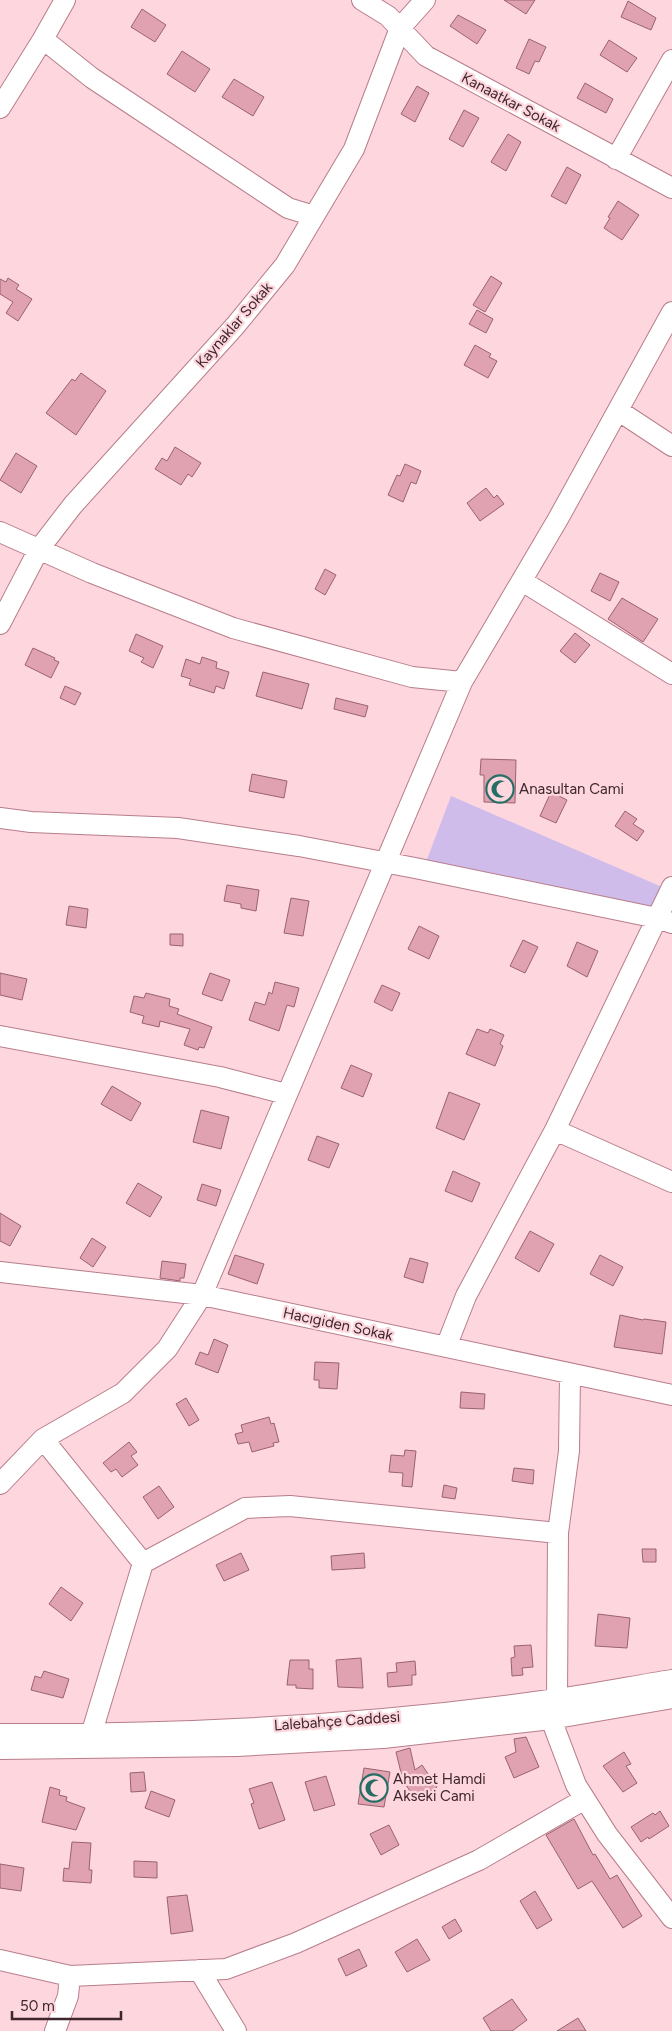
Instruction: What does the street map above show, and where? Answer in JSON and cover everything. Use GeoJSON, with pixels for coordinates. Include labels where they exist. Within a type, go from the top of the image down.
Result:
{"type":"FeatureCollection","features":[{"type":"Feature","properties":{"kind":"street"},"geometry":{"type":"LineString","coordinates":[[0,108],[65,0]]}},
{"type":"Feature","properties":{"kind":"street","name":"Kanaatkar Sokak"},"geometry":{"type":"LineString","coordinates":[[362,0],[388,16],[426,56],[672,188]]}},
{"type":"Feature","properties":{"kind":"street","name":"Kaynaklar Sokak"},"geometry":{"type":"LineString","coordinates":[[0,624],[39,549],[73,505],[248,310],[285,265],[354,149],[400,28],[425,0]]}},
{"type":"Feature","properties":{"kind":"street"},"geometry":{"type":"LineString","coordinates":[[43,39],[92,78],[288,208],[314,216]]}},
{"type":"Feature","properties":{"kind":"street"},"geometry":{"type":"LineString","coordinates":[[616,159],[672,60]]}},
{"type":"Feature","properties":{"kind":"street"},"geometry":{"type":"LineString","coordinates":[[0,1484],[43,1439],[123,1393],[167,1349],[202,1295],[462,682],[619,411],[672,312]]}},
{"type":"Feature","properties":{"kind":"street"},"geometry":{"type":"LineString","coordinates":[[619,411],[672,446]]}},
{"type":"Feature","properties":{"kind":"street"},"geometry":{"type":"LineString","coordinates":[[0,532],[92,573],[232,628],[412,677],[462,682]]}},
{"type":"Feature","properties":{"kind":"street"},"geometry":{"type":"LineString","coordinates":[[522,581],[672,674]]}},
{"type":"Feature","properties":{"kind":"street"},"geometry":{"type":"LineString","coordinates":[[0,818],[31,822],[178,828],[299,846],[664,921]]}},
{"type":"Feature","properties":{"kind":"street"},"geometry":{"type":"LineString","coordinates":[[446,1347],[466,1296],[664,921],[672,887]]}},
{"type":"Feature","properties":{"kind":"street"},"geometry":{"type":"LineString","coordinates":[[0,1036],[202,1073],[286,1094]]}},
{"type":"Feature","properties":{"kind":"street"},"geometry":{"type":"LineString","coordinates":[[555,1130],[672,1182]]}},
{"type":"Feature","properties":{"kind":"street","name":"Hacıgiden Sokak"},"geometry":{"type":"LineString","coordinates":[[0,1272],[202,1295],[570,1375],[672,1395]]}},
{"type":"Feature","properties":{"kind":"street"},"geometry":{"type":"LineString","coordinates":[[557,1699],[558,1533],[568,1451],[570,1375]]}},
{"type":"Feature","properties":{"kind":"street"},"geometry":{"type":"LineString","coordinates":[[43,1439],[143,1563]]}},
{"type":"Feature","properties":{"kind":"street"},"geometry":{"type":"LineString","coordinates":[[91,1735],[143,1563],[245,1508],[290,1506],[558,1533]]}},
{"type":"Feature","properties":{"kind":"street","name":"Lalebahçe Caddesi"},"geometry":{"type":"LineString","coordinates":[[0,1734],[91,1735],[378,1719],[557,1699],[672,1680]]}},
{"type":"Feature","properties":{"kind":"street","name":"Lalebahçe Caddesi"},"geometry":{"type":"LineString","coordinates":[[0,1750],[237,1746],[383,1738],[551,1719],[672,1698]]}},
{"type":"Feature","properties":{"kind":"street"},"geometry":{"type":"LineString","coordinates":[[551,1719],[576,1785],[607,1834],[672,1918]]}},
{"type":"Feature","properties":{"kind":"street"},"geometry":{"type":"LineString","coordinates":[[0,1960],[70,1976],[226,1969],[296,1943],[479,1860],[585,1799]]}},
{"type":"Feature","properties":{"kind":"street"},"geometry":{"type":"LineString","coordinates":[[199,1970],[236,2031]]}},
{"type":"Feature","properties":{"kind":"street"},"geometry":{"type":"LineString","coordinates":[[55,2031],[68,1996],[70,1976]]}},
{"type":"Feature","properties":{"kind":"shaded area"},"geometry":{"type":"Polygon","coordinates":[[[451,796],[669,890],[659,909],[426,862],[451,796]]]}},
{"type":"Feature","properties":{"kind":"building"},"geometry":{"type":"Polygon","coordinates":[[[504,0],[535,0],[526,14],[504,0]]]}},
{"type":"Feature","properties":{"kind":"building"},"geometry":{"type":"Polygon","coordinates":[[[628,1],[656,18],[651,30],[621,17],[628,1]]]}},
{"type":"Feature","properties":{"kind":"building"},"geometry":{"type":"Polygon","coordinates":[[[142,9],[166,25],[155,42],[131,27],[142,9]]]}},
{"type":"Feature","properties":{"kind":"building"},"geometry":{"type":"Polygon","coordinates":[[[458,15],[486,30],[477,44],[450,26],[458,15]]]}},
{"type":"Feature","properties":{"kind":"building"},"geometry":{"type":"Polygon","coordinates":[[[529,39],[546,47],[539,62],[535,61],[529,74],[516,68],[529,39]]]}},
{"type":"Feature","properties":{"kind":"building"},"geometry":{"type":"Polygon","coordinates":[[[609,40],[637,58],[627,72],[600,55],[609,40]]]}},
{"type":"Feature","properties":{"kind":"building"},"geometry":{"type":"Polygon","coordinates":[[[182,51],[210,69],[195,92],[167,74],[182,51]]]}},
{"type":"Feature","properties":{"kind":"building"},"geometry":{"type":"Polygon","coordinates":[[[234,79],[264,97],[253,116],[222,97],[234,79]]]}},
{"type":"Feature","properties":{"kind":"building"},"geometry":{"type":"Polygon","coordinates":[[[585,83],[613,99],[606,113],[577,98],[585,83]]]}},
{"type":"Feature","properties":{"kind":"building"},"geometry":{"type":"Polygon","coordinates":[[[417,86],[429,93],[415,122],[401,114],[417,86]]]}},
{"type":"Feature","properties":{"kind":"building"},"geometry":{"type":"Polygon","coordinates":[[[464,110],[479,118],[463,147],[449,139],[464,110]]]}},
{"type":"Feature","properties":{"kind":"building"},"geometry":{"type":"Polygon","coordinates":[[[508,134],[521,142],[506,171],[491,162],[508,134]]]}},
{"type":"Feature","properties":{"kind":"building"},"geometry":{"type":"Polygon","coordinates":[[[567,167],[581,175],[566,204],[551,196],[567,167]]]}},
{"type":"Feature","properties":{"kind":"building"},"geometry":{"type":"Polygon","coordinates":[[[618,201],[639,215],[622,240],[604,228],[610,218],[608,217],[618,201]]]}},
{"type":"Feature","properties":{"kind":"building"},"geometry":{"type":"Polygon","coordinates":[[[491,276],[502,283],[485,312],[473,305],[491,276]]]}},
{"type":"Feature","properties":{"kind":"building"},"geometry":{"type":"Polygon","coordinates":[[[8,278],[19,285],[16,289],[32,299],[18,321],[6,313],[13,302],[0,294],[0,279],[6,282],[8,278]]]}},
{"type":"Feature","properties":{"kind":"building"},"geometry":{"type":"Polygon","coordinates":[[[477,310],[493,319],[486,333],[469,324],[477,310]]]}},
{"type":"Feature","properties":{"kind":"building"},"geometry":{"type":"Polygon","coordinates":[[[475,345],[491,354],[489,357],[497,361],[488,378],[464,365],[475,345]]]}},
{"type":"Feature","properties":{"kind":"building"},"geometry":{"type":"Polygon","coordinates":[[[81,373],[106,391],[76,435],[46,413],[72,379],[75,381],[81,373]]]}},
{"type":"Feature","properties":{"kind":"building"},"geometry":{"type":"Polygon","coordinates":[[[175,447],[201,463],[192,477],[188,474],[181,485],[155,469],[162,458],[167,461],[175,447]]]}},
{"type":"Feature","properties":{"kind":"building"},"geometry":{"type":"Polygon","coordinates":[[[16,453],[37,466],[21,493],[0,480],[16,453]]]}},
{"type":"Feature","properties":{"kind":"building"},"geometry":{"type":"Polygon","coordinates":[[[405,464],[421,471],[416,484],[411,482],[403,502],[388,495],[397,475],[400,476],[405,464]]]}},
{"type":"Feature","properties":{"kind":"building"},"geometry":{"type":"Polygon","coordinates":[[[486,488],[494,498],[497,495],[504,504],[480,521],[467,503],[486,488]]]}},
{"type":"Feature","properties":{"kind":"building"},"geometry":{"type":"Polygon","coordinates":[[[325,569],[336,575],[325,595],[315,589],[325,569]]]}},
{"type":"Feature","properties":{"kind":"building"},"geometry":{"type":"Polygon","coordinates":[[[600,573],[619,582],[610,601],[591,591],[600,573]]]}},
{"type":"Feature","properties":{"kind":"building"},"geometry":{"type":"Polygon","coordinates":[[[622,598],[658,619],[643,642],[608,619],[622,598]]]}},
{"type":"Feature","properties":{"kind":"building"},"geometry":{"type":"Polygon","coordinates":[[[575,633],[590,645],[575,663],[560,651],[575,633]]]}},
{"type":"Feature","properties":{"kind":"building"},"geometry":{"type":"Polygon","coordinates":[[[136,634],[163,646],[153,668],[141,662],[144,658],[129,651],[136,634]]]}},
{"type":"Feature","properties":{"kind":"building"},"geometry":{"type":"Polygon","coordinates":[[[33,648],[55,658],[54,660],[59,662],[51,678],[25,665],[33,648]]]}},
{"type":"Feature","properties":{"kind":"building"},"geometry":{"type":"Polygon","coordinates":[[[202,657],[217,662],[216,668],[229,672],[224,689],[216,686],[214,693],[189,685],[191,679],[181,676],[186,659],[200,664],[202,657]]]}},
{"type":"Feature","properties":{"kind":"building"},"geometry":{"type":"Polygon","coordinates":[[[263,672],[309,684],[302,709],[256,696],[263,672]]]}},
{"type":"Feature","properties":{"kind":"building"},"geometry":{"type":"Polygon","coordinates":[[[65,686],[81,693],[75,705],[60,698],[65,686]]]}},
{"type":"Feature","properties":{"kind":"building"},"geometry":{"type":"Polygon","coordinates":[[[336,698],[368,706],[365,717],[334,709],[336,698]]]}},
{"type":"Feature","properties":{"kind":"building","name":"Anasultan Cami"},"geometry":{"type":"Polygon","coordinates":[[[481,759],[516,760],[515,803],[484,802],[484,775],[480,775],[481,759]]]}},
{"type":"Feature","properties":{"kind":"building"},"geometry":{"type":"Polygon","coordinates":[[[252,774],[287,781],[284,798],[249,791],[252,774]]]}},
{"type":"Feature","properties":{"kind":"building"},"geometry":{"type":"Polygon","coordinates":[[[551,792],[567,800],[556,823],[540,816],[551,792]]]}},
{"type":"Feature","properties":{"kind":"building"},"geometry":{"type":"Polygon","coordinates":[[[625,811],[637,819],[633,824],[644,831],[637,841],[615,826],[625,811]]]}},
{"type":"Feature","properties":{"kind":"building"},"geometry":{"type":"Polygon","coordinates":[[[227,885],[259,890],[256,911],[241,908],[241,904],[224,901],[227,885]]]}},
{"type":"Feature","properties":{"kind":"building"},"geometry":{"type":"Polygon","coordinates":[[[291,898],[309,901],[303,936],[284,933],[291,898]]]}},
{"type":"Feature","properties":{"kind":"building"},"geometry":{"type":"Polygon","coordinates":[[[69,906],[88,909],[86,928],[66,925],[69,906]]]}},
{"type":"Feature","properties":{"kind":"building"},"geometry":{"type":"Polygon","coordinates":[[[419,926],[439,936],[429,959],[408,949],[419,926]]]}},
{"type":"Feature","properties":{"kind":"building"},"geometry":{"type":"Polygon","coordinates":[[[170,934],[183,934],[183,946],[170,945],[170,934]]]}},
{"type":"Feature","properties":{"kind":"building"},"geometry":{"type":"Polygon","coordinates":[[[523,940],[538,947],[525,973],[510,966],[523,940]]]}},
{"type":"Feature","properties":{"kind":"building"},"geometry":{"type":"Polygon","coordinates":[[[577,942],[598,951],[587,977],[567,966],[577,942]]]}},
{"type":"Feature","properties":{"kind":"building"},"geometry":{"type":"Polygon","coordinates":[[[0,973],[27,979],[22,1000],[0,995],[0,973]]]}},
{"type":"Feature","properties":{"kind":"building"},"geometry":{"type":"Polygon","coordinates":[[[210,973],[230,980],[222,1001],[202,994],[210,973]]]}},
{"type":"Feature","properties":{"kind":"building"},"geometry":{"type":"Polygon","coordinates":[[[275,982],[299,988],[294,1007],[287,1005],[279,1031],[249,1020],[255,1002],[265,1005],[269,992],[272,994],[275,982]]]}},
{"type":"Feature","properties":{"kind":"building"},"geometry":{"type":"Polygon","coordinates":[[[382,985],[400,993],[392,1011],[374,1002],[382,985]]]}},
{"type":"Feature","properties":{"kind":"building"},"geometry":{"type":"Polygon","coordinates":[[[146,993],[170,999],[169,1006],[179,1009],[177,1014],[212,1027],[204,1048],[199,1047],[198,1050],[184,1045],[190,1029],[160,1021],[159,1027],[142,1023],[144,1016],[130,1012],[134,996],[144,998],[146,993]]]}},
{"type":"Feature","properties":{"kind":"building"},"geometry":{"type":"Polygon","coordinates":[[[477,1029],[488,1033],[490,1029],[504,1035],[500,1044],[503,1046],[495,1066],[466,1054],[477,1029]]]}},
{"type":"Feature","properties":{"kind":"building"},"geometry":{"type":"Polygon","coordinates":[[[351,1065],[372,1074],[363,1097],[341,1088],[351,1065]]]}},
{"type":"Feature","properties":{"kind":"building"},"geometry":{"type":"Polygon","coordinates":[[[112,1086],[141,1103],[131,1121],[101,1104],[112,1086]]]}},
{"type":"Feature","properties":{"kind":"building"},"geometry":{"type":"Polygon","coordinates":[[[449,1092],[480,1104],[464,1140],[436,1128],[449,1092]]]}},
{"type":"Feature","properties":{"kind":"building"},"geometry":{"type":"Polygon","coordinates":[[[201,1110],[229,1117],[221,1149],[193,1142],[201,1110]]]}},
{"type":"Feature","properties":{"kind":"building"},"geometry":{"type":"Polygon","coordinates":[[[317,1136],[339,1144],[329,1168],[308,1160],[317,1136]]]}},
{"type":"Feature","properties":{"kind":"building"},"geometry":{"type":"Polygon","coordinates":[[[453,1171],[480,1183],[472,1202],[445,1191],[453,1171]]]}},
{"type":"Feature","properties":{"kind":"building"},"geometry":{"type":"Polygon","coordinates":[[[138,1183],[162,1197],[150,1217],[126,1203],[138,1183]]]}},
{"type":"Feature","properties":{"kind":"building"},"geometry":{"type":"Polygon","coordinates":[[[202,1184],[221,1190],[216,1206],[197,1200],[202,1184]]]}},
{"type":"Feature","properties":{"kind":"building"},"geometry":{"type":"Polygon","coordinates":[[[0,1213],[21,1226],[10,1246],[0,1241],[0,1213]]]}},
{"type":"Feature","properties":{"kind":"building"},"geometry":{"type":"Polygon","coordinates":[[[530,1231],[554,1244],[539,1272],[515,1258],[530,1231]]]}},
{"type":"Feature","properties":{"kind":"building"},"geometry":{"type":"Polygon","coordinates":[[[92,1238],[106,1247],[93,1267],[80,1258],[92,1238]]]}},
{"type":"Feature","properties":{"kind":"building"},"geometry":{"type":"Polygon","coordinates":[[[235,1255],[264,1264],[257,1284],[228,1274],[235,1255]]]}},
{"type":"Feature","properties":{"kind":"building"},"geometry":{"type":"Polygon","coordinates":[[[600,1255],[623,1267],[613,1286],[590,1274],[600,1255]]]}},
{"type":"Feature","properties":{"kind":"building"},"geometry":{"type":"Polygon","coordinates":[[[410,1258],[428,1263],[423,1283],[404,1277],[410,1258]]]}},
{"type":"Feature","properties":{"kind":"building"},"geometry":{"type":"Polygon","coordinates":[[[162,1261],[186,1264],[184,1278],[180,1278],[180,1281],[160,1278],[162,1261]]]}},
{"type":"Feature","properties":{"kind":"building"},"geometry":{"type":"Polygon","coordinates":[[[620,1315],[666,1322],[662,1354],[614,1347],[620,1315]]]}},
{"type":"Feature","properties":{"kind":"building"},"geometry":{"type":"Polygon","coordinates":[[[214,1339],[228,1345],[218,1373],[195,1364],[200,1352],[208,1355],[214,1339]]]}},
{"type":"Feature","properties":{"kind":"building"},"geometry":{"type":"Polygon","coordinates":[[[315,1362],[339,1363],[337,1389],[319,1388],[319,1380],[314,1380],[315,1362]]]}},
{"type":"Feature","properties":{"kind":"building"},"geometry":{"type":"Polygon","coordinates":[[[461,1392],[485,1394],[484,1409],[460,1408],[461,1392]]]}},
{"type":"Feature","properties":{"kind":"building"},"geometry":{"type":"Polygon","coordinates":[[[186,1398],[199,1420],[189,1426],[176,1404],[186,1398]]]}},
{"type":"Feature","properties":{"kind":"building"},"geometry":{"type":"Polygon","coordinates":[[[269,1417],[271,1424],[274,1423],[279,1442],[273,1443],[274,1446],[252,1452],[249,1442],[238,1444],[235,1434],[243,1432],[241,1425],[269,1417]]]}},
{"type":"Feature","properties":{"kind":"building"},"geometry":{"type":"Polygon","coordinates":[[[129,1442],[137,1452],[131,1456],[138,1465],[122,1477],[116,1469],[111,1472],[103,1463],[129,1442]]]}},
{"type":"Feature","properties":{"kind":"building"},"geometry":{"type":"Polygon","coordinates":[[[405,1450],[416,1451],[412,1487],[402,1486],[403,1473],[389,1472],[391,1455],[404,1456],[405,1450]]]}},
{"type":"Feature","properties":{"kind":"building"},"geometry":{"type":"Polygon","coordinates":[[[514,1468],[534,1470],[533,1484],[512,1481],[514,1468]]]}},
{"type":"Feature","properties":{"kind":"building"},"geometry":{"type":"Polygon","coordinates":[[[444,1485],[457,1488],[455,1499],[442,1497],[444,1485]]]}},
{"type":"Feature","properties":{"kind":"building"},"geometry":{"type":"Polygon","coordinates":[[[159,1486],[174,1507],[158,1519],[143,1497],[159,1486]]]}},
{"type":"Feature","properties":{"kind":"building"},"geometry":{"type":"Polygon","coordinates":[[[642,1549],[656,1549],[656,1562],[643,1562],[642,1549]]]}},
{"type":"Feature","properties":{"kind":"building"},"geometry":{"type":"Polygon","coordinates":[[[241,1553],[249,1570],[224,1581],[216,1565],[241,1553]]]}},
{"type":"Feature","properties":{"kind":"building"},"geometry":{"type":"Polygon","coordinates":[[[364,1553],[365,1568],[332,1570],[331,1556],[364,1553]]]}},
{"type":"Feature","properties":{"kind":"building"},"geometry":{"type":"Polygon","coordinates":[[[61,1587],[83,1603],[71,1621],[49,1604],[61,1587]]]}},
{"type":"Feature","properties":{"kind":"building"},"geometry":{"type":"Polygon","coordinates":[[[598,1614],[630,1618],[627,1648],[595,1646],[598,1614]]]}},
{"type":"Feature","properties":{"kind":"building"},"geometry":{"type":"Polygon","coordinates":[[[531,1645],[533,1667],[522,1668],[523,1675],[512,1676],[511,1658],[515,1657],[514,1646],[531,1645]]]}},
{"type":"Feature","properties":{"kind":"building"},"geometry":{"type":"Polygon","coordinates":[[[361,1658],[363,1688],[338,1687],[336,1660],[361,1658]]]}},
{"type":"Feature","properties":{"kind":"building"},"geometry":{"type":"Polygon","coordinates":[[[290,1660],[309,1660],[309,1669],[313,1669],[313,1689],[296,1688],[296,1685],[287,1685],[290,1660]]]}},
{"type":"Feature","properties":{"kind":"building"},"geometry":{"type":"Polygon","coordinates":[[[415,1661],[416,1675],[412,1675],[412,1685],[388,1687],[387,1673],[397,1672],[396,1663],[415,1661]]]}},
{"type":"Feature","properties":{"kind":"building"},"geometry":{"type":"Polygon","coordinates":[[[44,1671],[69,1679],[63,1698],[31,1690],[35,1676],[41,1678],[44,1671]]]}},
{"type":"Feature","properties":{"kind":"building"},"geometry":{"type":"Polygon","coordinates":[[[526,1737],[539,1767],[514,1778],[505,1757],[516,1752],[514,1739],[526,1737]]]}},
{"type":"Feature","properties":{"kind":"building"},"geometry":{"type":"Polygon","coordinates":[[[410,1748],[415,1770],[422,1765],[437,1787],[417,1801],[403,1781],[396,1752],[410,1748]]]}},
{"type":"Feature","properties":{"kind":"building"},"geometry":{"type":"Polygon","coordinates":[[[624,1752],[631,1764],[626,1766],[637,1783],[623,1792],[603,1766],[624,1752]]]}},
{"type":"Feature","properties":{"kind":"building","name":"Ahmet Hamdi Akseki Cami"},"geometry":{"type":"Polygon","coordinates":[[[364,1768],[390,1772],[384,1807],[358,1804],[364,1768]]]}},
{"type":"Feature","properties":{"kind":"building"},"geometry":{"type":"Polygon","coordinates":[[[144,1772],[146,1791],[131,1792],[130,1773],[144,1772]]]}},
{"type":"Feature","properties":{"kind":"building"},"geometry":{"type":"Polygon","coordinates":[[[326,1776],[335,1805],[314,1811],[305,1782],[326,1776]]]}},
{"type":"Feature","properties":{"kind":"building"},"geometry":{"type":"Polygon","coordinates":[[[272,1782],[285,1820],[259,1829],[251,1804],[254,1803],[249,1789],[272,1782]]]}},
{"type":"Feature","properties":{"kind":"building"},"geometry":{"type":"Polygon","coordinates":[[[50,1787],[60,1790],[59,1795],[67,1797],[66,1801],[85,1808],[76,1830],[42,1822],[50,1787]]]}},
{"type":"Feature","properties":{"kind":"building"},"geometry":{"type":"Polygon","coordinates":[[[151,1791],[175,1800],[169,1817],[145,1808],[151,1791]]]}},
{"type":"Feature","properties":{"kind":"building"},"geometry":{"type":"Polygon","coordinates":[[[660,1811],[669,1826],[641,1842],[631,1827],[653,1813],[655,1815],[660,1811]]]}},
{"type":"Feature","properties":{"kind":"building"},"geometry":{"type":"Polygon","coordinates":[[[574,1819],[593,1855],[595,1854],[610,1879],[617,1875],[642,1916],[623,1928],[592,1881],[578,1889],[546,1835],[574,1819]]]}},
{"type":"Feature","properties":{"kind":"building"},"geometry":{"type":"Polygon","coordinates":[[[389,1825],[399,1845],[381,1855],[370,1834],[389,1825]]]}},
{"type":"Feature","properties":{"kind":"building"},"geometry":{"type":"Polygon","coordinates":[[[72,1842],[91,1843],[89,1870],[92,1870],[91,1883],[63,1881],[64,1868],[69,1869],[72,1842]]]}},
{"type":"Feature","properties":{"kind":"building"},"geometry":{"type":"Polygon","coordinates":[[[134,1861],[157,1862],[157,1878],[134,1877],[134,1861]]]}},
{"type":"Feature","properties":{"kind":"building"},"geometry":{"type":"Polygon","coordinates":[[[0,1864],[24,1868],[21,1891],[0,1888],[0,1864]]]}},
{"type":"Feature","properties":{"kind":"building"},"geometry":{"type":"Polygon","coordinates":[[[535,1891],[552,1920],[537,1929],[520,1901],[535,1891]]]}},
{"type":"Feature","properties":{"kind":"building"},"geometry":{"type":"Polygon","coordinates":[[[187,1895],[193,1931],[171,1934],[167,1897],[187,1895]]]}},
{"type":"Feature","properties":{"kind":"building"},"geometry":{"type":"Polygon","coordinates":[[[455,1919],[462,1931],[449,1939],[442,1927],[455,1919]]]}},
{"type":"Feature","properties":{"kind":"building"},"geometry":{"type":"Polygon","coordinates":[[[417,1939],[430,1960],[407,1972],[395,1952],[417,1939]]]}},
{"type":"Feature","properties":{"kind":"building"},"geometry":{"type":"Polygon","coordinates":[[[359,1949],[367,1966],[346,1976],[338,1959],[359,1949]]]}},
{"type":"Feature","properties":{"kind":"building"},"geometry":{"type":"Polygon","coordinates":[[[512,1999],[527,2020],[512,2031],[491,2031],[483,2018],[512,1999]]]}},
{"type":"Feature","properties":{"kind":"building"},"geometry":{"type":"Polygon","coordinates":[[[578,2018],[586,2031],[557,2031],[578,2018]]]}},
{"type":"Feature","properties":{"kind":"place","name":"Anasultan Cami"},"geometry":{"type":"Point","coordinates":[500,789]}},
{"type":"Feature","properties":{"kind":"place","name":"Ahmet Hamdi Akseki Cami"},"geometry":{"type":"Point","coordinates":[374,1788]}}]}
